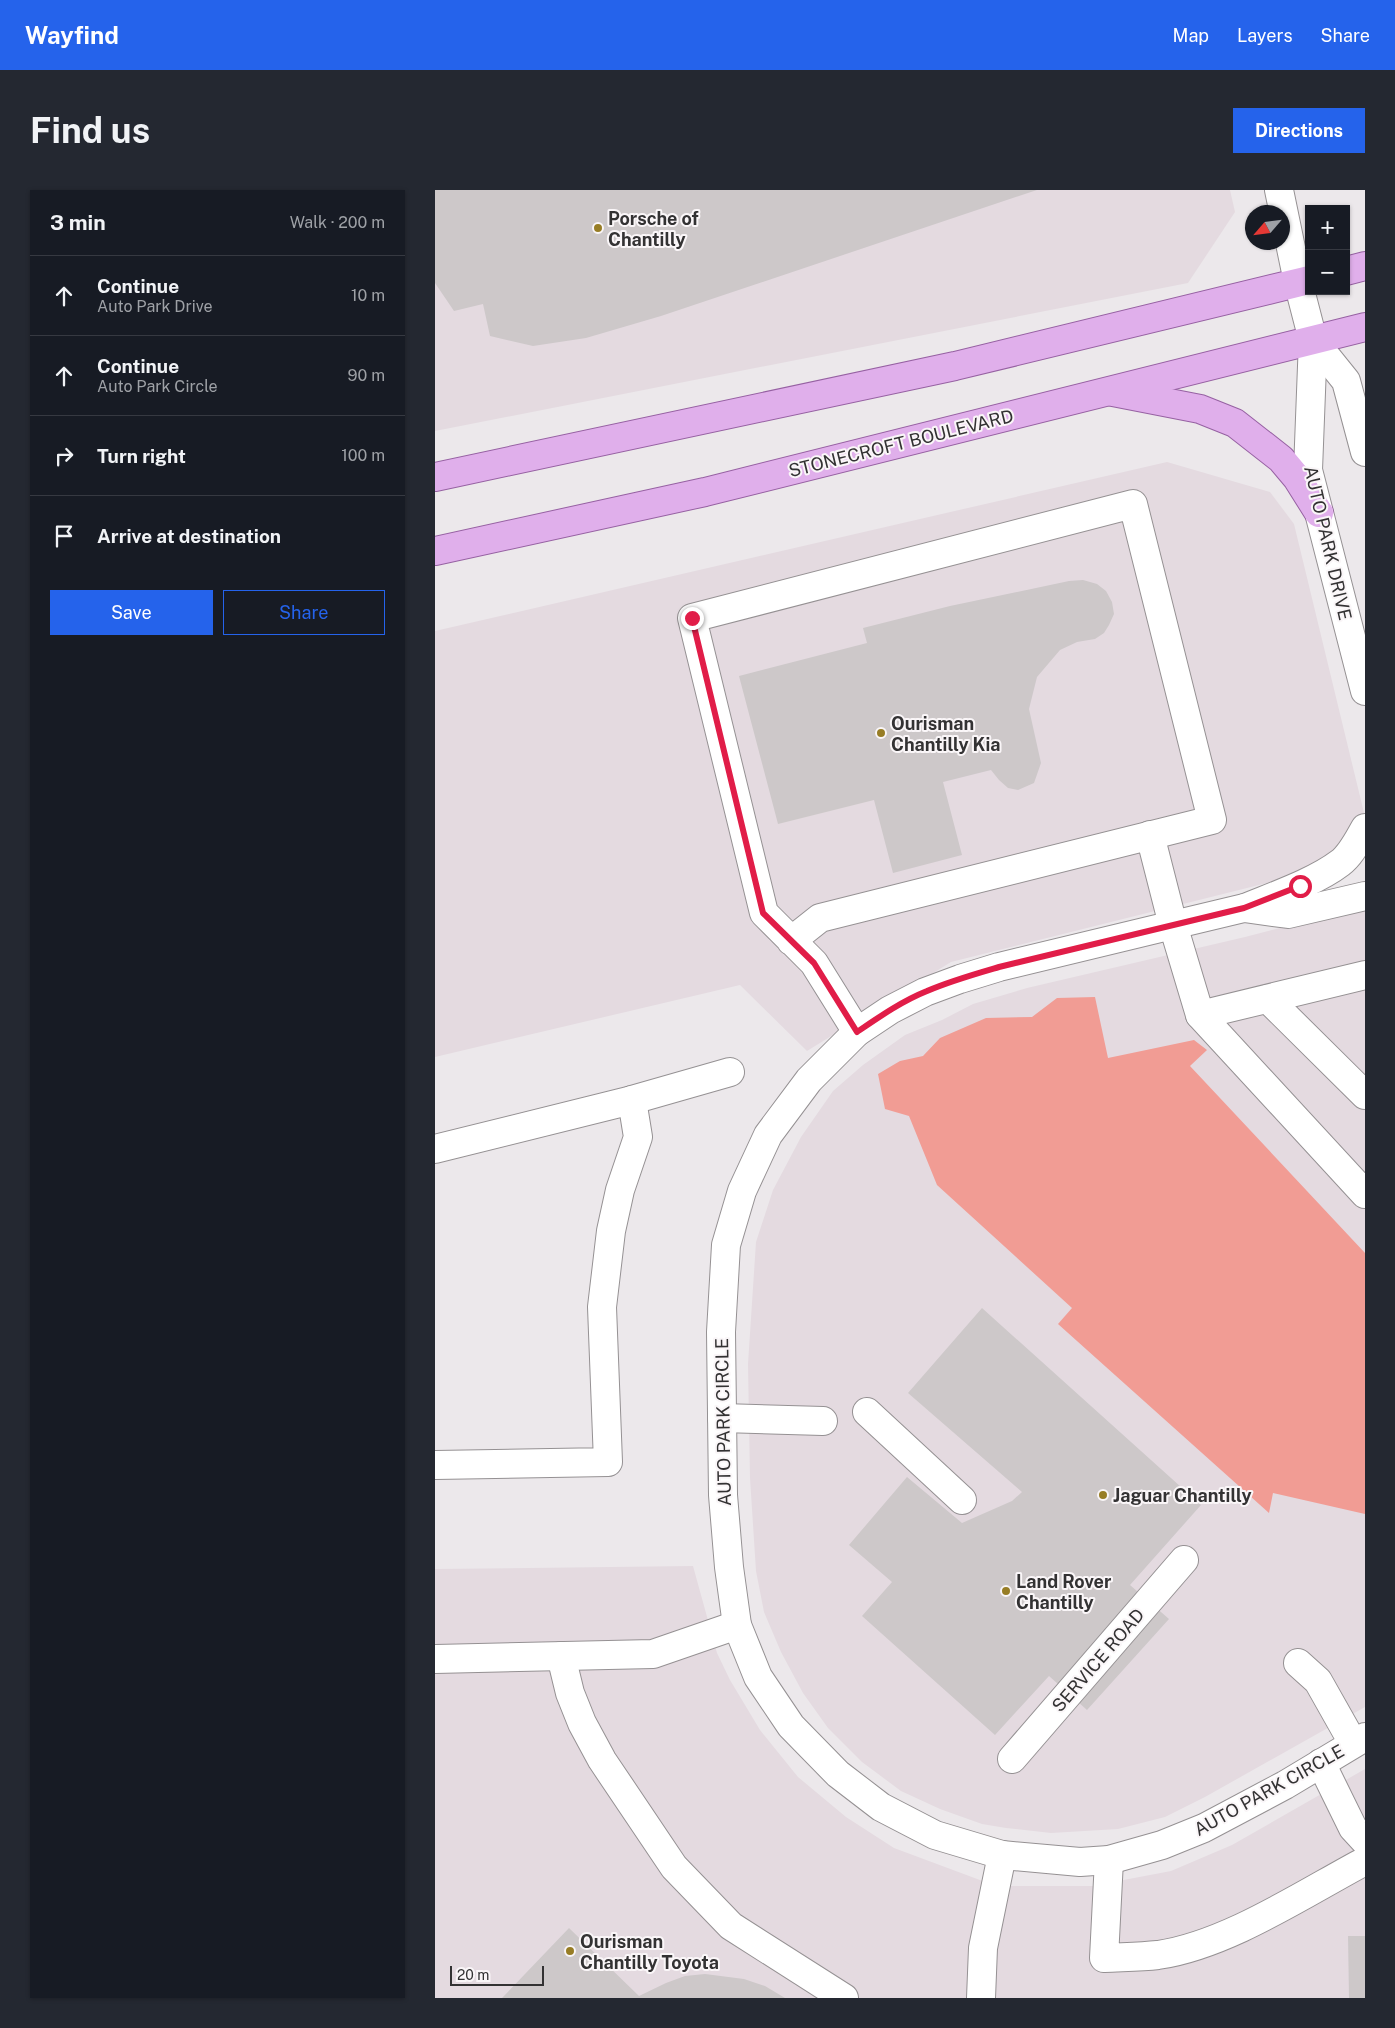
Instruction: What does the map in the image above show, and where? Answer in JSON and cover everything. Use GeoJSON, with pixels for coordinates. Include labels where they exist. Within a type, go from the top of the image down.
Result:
{"type":"FeatureCollection","features":[{"type":"Feature","properties":{"kind":"main road"},"geometry":{"type":"LineString","coordinates":[[1350,270],[1365,266]]}},
{"type":"Feature","properties":{"kind":"main road"},"geometry":{"type":"LineString","coordinates":[[435,477],[955,366],[1303,281]]}},
{"type":"Feature","properties":{"kind":"main road","name":"STONECROFT BOULEVARD"},"geometry":{"type":"LineString","coordinates":[[435,551],[705,492],[1365,327]]}},
{"type":"Feature","properties":{"kind":"main road"},"geometry":{"type":"LineString","coordinates":[[1107,390],[1200,409],[1235,423],[1281,459],[1297,478],[1319,513]]}},
{"type":"Feature","properties":{"kind":"street"},"geometry":{"type":"LineString","coordinates":[[1279,190],[1303,281],[1313,340],[1346,381],[1365,452]]}},
{"type":"Feature","properties":{"kind":"street","name":"AUTO PARK DRIVE"},"geometry":{"type":"LineString","coordinates":[[1313,340],[1308,470],[1365,691]]}},
{"type":"Feature","properties":{"kind":"street"},"geometry":{"type":"LineString","coordinates":[[791,941],[820,918],[1212,820],[1133,504],[692,618],[763,913],[791,941],[814,963],[857,1032]]}},
{"type":"Feature","properties":{"kind":"street"},"geometry":{"type":"LineString","coordinates":[[1244,908],[1300,886],[1340,863],[1349,853],[1365,828]]}},
{"type":"Feature","properties":{"kind":"street"},"geometry":{"type":"LineString","coordinates":[[1150,835],[1173,924],[1200,1015],[1365,1194]]}},
{"type":"Feature","properties":{"kind":"street","name":"AUTO PARK CIRCLE"},"geometry":{"type":"LineString","coordinates":[[1359,1740],[1270,1794],[1204,1828],[1162,1846],[1109,1860],[1080,1862],[1003,1855],[935,1835],[881,1807],[838,1774],[791,1726],[758,1677],[737,1625],[729,1567],[723,1495],[721,1332],[726,1245],[742,1191],[768,1135],[809,1080],[857,1032],[899,1005],[925,992],[999,967],[1244,908],[1288,914],[1365,896]]}},
{"type":"Feature","properties":{"kind":"street"},"geometry":{"type":"LineString","coordinates":[[1200,1015],[1365,976]]}},
{"type":"Feature","properties":{"kind":"street"},"geometry":{"type":"LineString","coordinates":[[1268,999],[1365,1095]]}},
{"type":"Feature","properties":{"kind":"street"},"geometry":{"type":"LineString","coordinates":[[435,1149],[632,1100],[730,1072]]}},
{"type":"Feature","properties":{"kind":"street"},"geometry":{"type":"LineString","coordinates":[[435,1465],[608,1462],[602,1307],[611,1231],[620,1190],[638,1137],[632,1100]]}},
{"type":"Feature","properties":{"kind":"street"},"geometry":{"type":"LineString","coordinates":[[867,1412],[962,1500]]}},
{"type":"Feature","properties":{"kind":"street"},"geometry":{"type":"LineString","coordinates":[[722,1418],[823,1421]]}},
{"type":"Feature","properties":{"kind":"street","name":"SERVICE ROAD"},"geometry":{"type":"LineString","coordinates":[[1012,1760],[1184,1560]]}},
{"type":"Feature","properties":{"kind":"street"},"geometry":{"type":"LineString","coordinates":[[435,1659],[653,1654],[737,1625]]}},
{"type":"Feature","properties":{"kind":"street"},"geometry":{"type":"LineString","coordinates":[[561,1656],[570,1693],[582,1723],[602,1760],[674,1867],[731,1926],[844,1998]]}},
{"type":"Feature","properties":{"kind":"street"},"geometry":{"type":"LineString","coordinates":[[1298,1663],[1318,1681],[1359,1740]]}},
{"type":"Feature","properties":{"kind":"street"},"geometry":{"type":"LineString","coordinates":[[1321,1763],[1353,1828],[1365,1841]]}},
{"type":"Feature","properties":{"kind":"street"},"geometry":{"type":"LineString","coordinates":[[981,1998],[983,1948],[1003,1855]]}},
{"type":"Feature","properties":{"kind":"street"},"geometry":{"type":"LineString","coordinates":[[1109,1860],[1104,1958],[1158,1954],[1204,1943],[1249,1924],[1365,1861]]}},
{"type":"Feature","properties":{"kind":"shaded area"},"geometry":{"type":"Polygon","coordinates":[[[435,190],[1230,190],[1235,212],[1188,283],[435,431],[435,190]]]}},
{"type":"Feature","properties":{"kind":"shaded area"},"geometry":{"type":"Polygon","coordinates":[[[1167,462],[1270,492],[1294,524],[1365,817],[1327,868],[951,962],[807,1051],[740,985],[435,1057],[435,631],[1167,462]]]}},
{"type":"Feature","properties":{"kind":"shaded area"},"geometry":{"type":"Polygon","coordinates":[[[1365,906],[1365,1707],[1205,1797],[1165,1817],[1118,1829],[1051,1833],[982,1824],[940,1809],[901,1791],[862,1762],[828,1728],[803,1693],[781,1652],[764,1612],[756,1571],[750,1478],[748,1364],[756,1242],[773,1190],[801,1137],[833,1091],[863,1065],[905,1035],[942,1020],[973,1004],[1027,988],[1245,937],[1365,906]]]}},
{"type":"Feature","properties":{"kind":"shaded area"},"geometry":{"type":"Polygon","coordinates":[[[1095,997],[1108,1058],[1194,1040],[1207,1050],[1190,1066],[1365,1253],[1365,1514],[1273,1493],[1269,1513],[1058,1324],[1072,1308],[937,1185],[909,1116],[885,1109],[878,1074],[900,1061],[923,1056],[940,1038],[986,1018],[1032,1017],[1057,998],[1095,997]]]}},
{"type":"Feature","properties":{"kind":"shaded area"},"geometry":{"type":"Polygon","coordinates":[[[693,1566],[717,1653],[730,1680],[760,1730],[798,1777],[846,1817],[894,1848],[996,1886],[1092,1886],[1171,1871],[1232,1845],[1365,1769],[1365,1998],[435,1998],[435,1569],[693,1566]]]}},
{"type":"Feature","properties":{"kind":"building"},"geometry":{"type":"Polygon","coordinates":[[[435,190],[1037,190],[661,316],[586,338],[533,346],[490,336],[483,304],[454,311],[435,283],[435,190]]]}},
{"type":"Feature","properties":{"kind":"building"},"geometry":{"type":"Polygon","coordinates":[[[1083,580],[1097,584],[1106,591],[1112,602],[1114,614],[1104,633],[1095,639],[1077,642],[1060,650],[1037,677],[1029,709],[1041,763],[1034,783],[1018,790],[1008,788],[991,770],[943,782],[962,855],[893,873],[874,800],[778,824],[739,676],[867,643],[863,628],[950,606],[1069,581],[1083,580]]]}},
{"type":"Feature","properties":{"kind":"building"},"geometry":{"type":"Polygon","coordinates":[[[982,1308],[1201,1505],[1130,1585],[1169,1619],[1087,1710],[1049,1676],[995,1735],[862,1616],[892,1582],[849,1545],[907,1477],[962,1523],[1012,1501],[1022,1492],[908,1393],[982,1308]]]}},
{"type":"Feature","properties":{"kind":"building","name":"Ourisman Chantilly Toyota"},"geometry":{"type":"Polygon","coordinates":[[[569,1928],[639,1996],[685,1976],[705,1974],[744,1979],[765,1986],[785,1998],[502,1998],[569,1928]]]}},
{"type":"Feature","properties":{"kind":"building"},"geometry":{"type":"Polygon","coordinates":[[[1348,1936],[1365,1936],[1365,1998],[1349,1998],[1348,1936]]]}},
{"type":"Feature","properties":{"kind":"place","name":"Porsche of Chantilly"},"geometry":{"type":"Point","coordinates":[598,228]}},
{"type":"Feature","properties":{"kind":"place","name":"Ourisman Chantilly Kia"},"geometry":{"type":"Point","coordinates":[881,733]}},
{"type":"Feature","properties":{"kind":"place","name":"Jaguar Chantilly"},"geometry":{"type":"Point","coordinates":[1103,1495]}},
{"type":"Feature","properties":{"kind":"place","name":"Land Rover Chantilly"},"geometry":{"type":"Point","coordinates":[1006,1591]}},
{"type":"Feature","properties":{"kind":"place","name":"Ourisman Chantilly Toyota"},"geometry":{"type":"Point","coordinates":[570,1951]}},
{"type":"Feature","properties":{"kind":"route"},"geometry":{"type":"LineString","coordinates":[[692,618],[763,913],[814,963],[857,1032],[890,1010],[925,992],[960,979],[999,967],[1244,908],[1300,886]]}}]}
